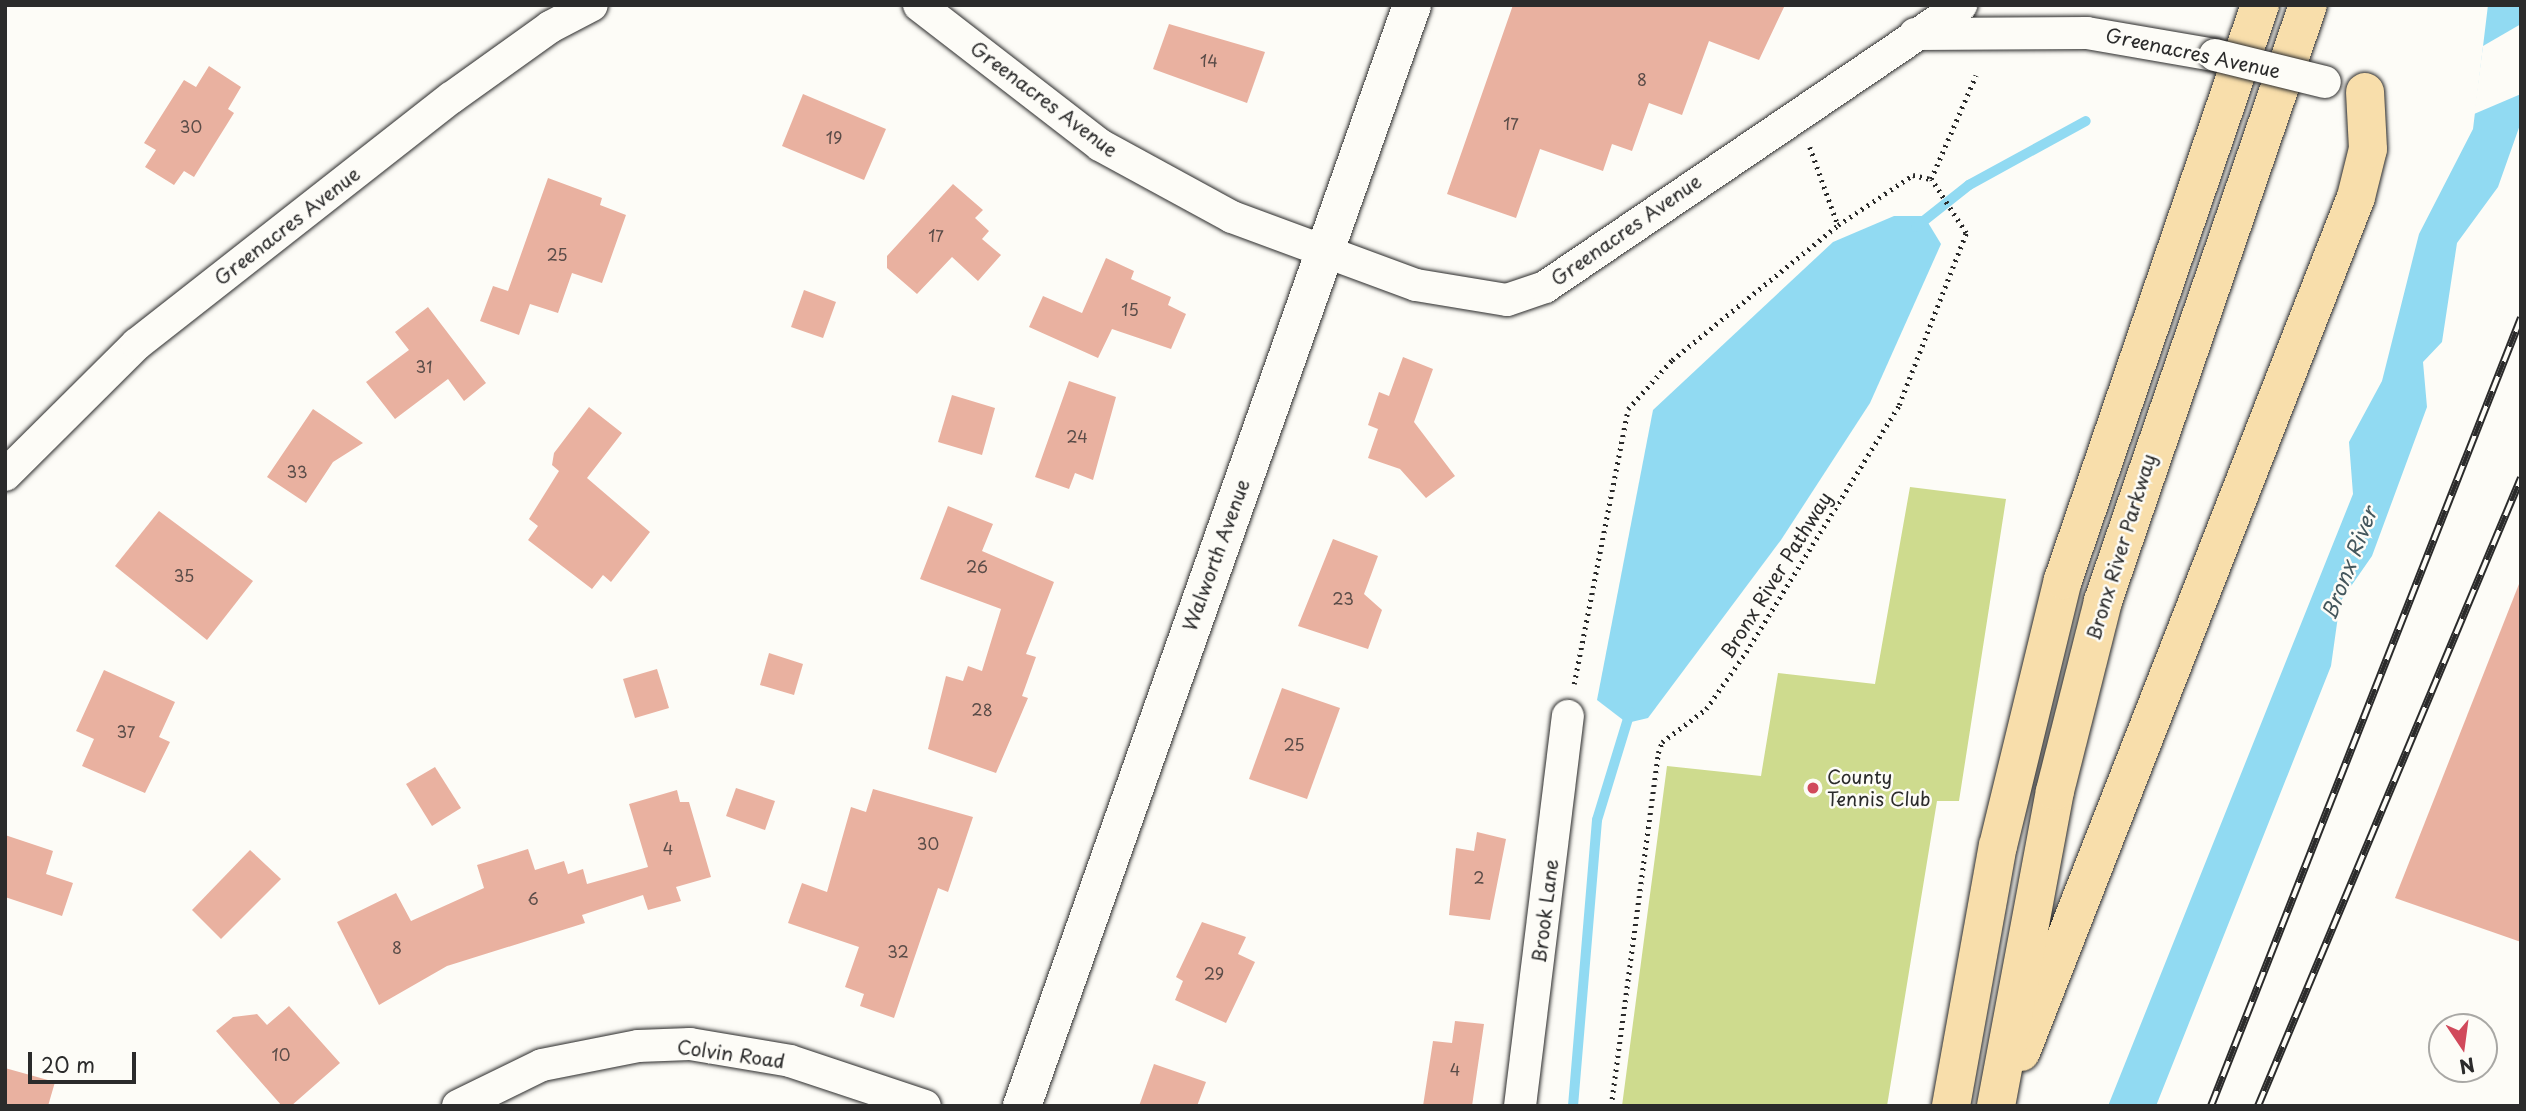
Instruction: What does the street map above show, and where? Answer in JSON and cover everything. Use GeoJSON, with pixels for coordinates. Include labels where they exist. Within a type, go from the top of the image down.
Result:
{"type":"FeatureCollection","features":[{"type":"Feature","properties":{"kind":"highway"},"geometry":{"type":"LineString","coordinates":[[1951,1106],[2001,833],[2063,580],[2260,5]]}},
{"type":"Feature","properties":{"kind":"highway","name":"Bronx River Parkway"},"geometry":{"type":"LineString","coordinates":[[1997,1106],[2056,791],[2103,601],[2308,5]]}},
{"type":"Feature","properties":{"kind":"highway"},"geometry":{"type":"LineString","coordinates":[[1997,1106],[2356,197],[2368,149],[2365,92]]}},
{"type":"Feature","properties":{"kind":"street","name":"Greenacres Avenue"},"geometry":{"type":"LineString","coordinates":[[5,475],[137,344],[451,98],[550,27],[592,5]]}},
{"type":"Feature","properties":{"kind":"street","name":"Greenacres Avenue"},"geometry":{"type":"LineString","coordinates":[[919,5],[1140,170],[1232,217],[1447,294],[1507,300],[1526,295],[1915,34],[2087,33],[2215,55],[2365,92]]}},
{"type":"Feature","properties":{"kind":"street","name":"Walworth Avenue"},"geometry":{"type":"LineString","coordinates":[[1022,1106],[1412,5]]}},
{"type":"Feature","properties":{"kind":"street"},"geometry":{"type":"LineString","coordinates":[[1915,34],[1961,5]]}},
{"type":"Feature","properties":{"kind":"street","name":"Brook Lane"},"geometry":{"type":"LineString","coordinates":[[1520,1106],[1568,716]]}},
{"type":"Feature","properties":{"kind":"street","name":"Colvin Road"},"geometry":{"type":"LineString","coordinates":[[458,1106],[542,1065],[638,1046],[690,1044],[790,1061],[925,1106]]}},
{"type":"Feature","properties":{"kind":"path"},"geometry":{"type":"LineString","coordinates":[[1568,716],[1628,409],[1672,360],[1838,225],[1913,175],[1931,179],[1976,75]]}},
{"type":"Feature","properties":{"kind":"path"},"geometry":{"type":"LineString","coordinates":[[1797,111],[1838,225]]}},
{"type":"Feature","properties":{"kind":"path","name":"Bronx River Pathway"},"geometry":{"type":"LineString","coordinates":[[1611,1106],[1662,741],[1706,709],[1899,404],[1966,233],[1960,215],[1931,179]]}},
{"type":"Feature","properties":{"kind":"green space","name":"County Tennis Club"},"geometry":{"type":"Polygon","coordinates":[[[1910,487],[2006,499],[1959,801],[1937,801],[1887,1106],[1622,1106],[1667,766],[1761,776],[1778,673],[1875,684],[1910,487]]]}},
{"type":"Feature","properties":{"kind":"water","name":"Bronx River"},"geometry":{"type":"Polygon","coordinates":[[[2488,5],[2521,5],[2521,122],[2498,187],[2457,243],[2442,342],[2423,362],[2427,407],[2372,556],[2340,602],[2331,666],[2156,1106],[2108,1106],[2353,494],[2349,442],[2382,381],[2419,234],[2473,129],[2488,5]]]}},
{"type":"Feature","properties":{"kind":"water"},"geometry":{"type":"Polygon","coordinates":[[[1894,216],[1924,216],[1941,244],[1870,403],[1781,540],[1648,718],[1627,723],[1597,700],[1653,410],[1833,242],[1894,216]]]}},
{"type":"Feature","properties":{"kind":"pier"},"geometry":{"type":"Polygon","coordinates":[[[2521,24],[2521,94],[2474,114],[2483,46],[2521,24]]]}},
{"type":"Feature","properties":{"kind":"building"},"geometry":{"type":"Polygon","coordinates":[[[1513,5],[1785,5],[1759,60],[1709,41],[1682,115],[1649,103],[1632,151],[1612,144],[1603,171],[1540,149],[1516,218],[1447,194],[1513,5]]]}},
{"type":"Feature","properties":{"kind":"building"},"geometry":{"type":"Polygon","coordinates":[[[1169,24],[1265,52],[1247,103],[1153,69],[1169,24]]]}},
{"type":"Feature","properties":{"kind":"building"},"geometry":{"type":"Polygon","coordinates":[[[209,66],[241,87],[228,109],[234,113],[194,177],[184,171],[174,185],[145,167],[156,150],[144,143],[184,80],[196,87],[209,66]]]}},
{"type":"Feature","properties":{"kind":"building"},"geometry":{"type":"Polygon","coordinates":[[[803,94],[886,129],[864,180],[782,146],[803,94]]]}},
{"type":"Feature","properties":{"kind":"building"},"geometry":{"type":"Polygon","coordinates":[[[548,178],[602,198],[600,205],[626,215],[602,283],[572,273],[558,313],[530,304],[519,335],[480,321],[493,286],[508,291],[548,178]]]}},
{"type":"Feature","properties":{"kind":"building"},"geometry":{"type":"Polygon","coordinates":[[[953,184],[983,210],[975,218],[989,231],[982,239],[1001,255],[978,281],[952,257],[917,294],[887,268],[887,256],[953,184]]]}},
{"type":"Feature","properties":{"kind":"building"},"geometry":{"type":"Polygon","coordinates":[[[1106,258],[1134,271],[1131,279],[1171,297],[1168,305],[1186,314],[1171,349],[1112,329],[1098,358],[1029,327],[1043,296],[1082,313],[1106,258]]]}},
{"type":"Feature","properties":{"kind":"building"},"geometry":{"type":"Polygon","coordinates":[[[804,290],[836,302],[823,338],[791,327],[804,290]]]}},
{"type":"Feature","properties":{"kind":"building"},"geometry":{"type":"Polygon","coordinates":[[[428,307],[486,383],[464,401],[448,379],[395,419],[366,382],[409,350],[395,332],[428,307]]]}},
{"type":"Feature","properties":{"kind":"building"},"geometry":{"type":"Polygon","coordinates":[[[1403,357],[1433,369],[1414,422],[1455,476],[1426,498],[1400,469],[1368,458],[1378,429],[1368,425],[1379,392],[1389,396],[1403,357]]]}},
{"type":"Feature","properties":{"kind":"building"},"geometry":{"type":"Polygon","coordinates":[[[1069,381],[1116,397],[1093,480],[1075,473],[1069,489],[1035,477],[1069,381]]]}},
{"type":"Feature","properties":{"kind":"building"},"geometry":{"type":"Polygon","coordinates":[[[952,395],[995,408],[982,455],[938,442],[952,395]]]}},
{"type":"Feature","properties":{"kind":"building"},"geometry":{"type":"Polygon","coordinates":[[[589,407],[622,433],[587,478],[650,532],[611,582],[603,575],[592,589],[528,540],[538,526],[529,519],[559,471],[552,465],[554,453],[589,407]]]}},
{"type":"Feature","properties":{"kind":"building"},"geometry":{"type":"Polygon","coordinates":[[[313,409],[363,443],[333,462],[306,503],[267,477],[313,409]]]}},
{"type":"Feature","properties":{"kind":"building"},"geometry":{"type":"Polygon","coordinates":[[[948,506],[993,524],[982,551],[1054,582],[1026,654],[1036,657],[1022,696],[1028,698],[996,773],[928,749],[946,676],[963,681],[968,666],[982,671],[1001,609],[920,579],[948,506]]]}},
{"type":"Feature","properties":{"kind":"building"},"geometry":{"type":"Polygon","coordinates":[[[159,511],[253,581],[207,640],[115,566],[159,511]]]}},
{"type":"Feature","properties":{"kind":"building"},"geometry":{"type":"Polygon","coordinates":[[[1333,539],[1378,556],[1364,594],[1382,610],[1368,649],[1298,626],[1333,539]]]}},
{"type":"Feature","properties":{"kind":"building"},"geometry":{"type":"Polygon","coordinates":[[[2519,584],[2521,585],[2521,942],[2395,898],[2519,584]]]}},
{"type":"Feature","properties":{"kind":"building"},"geometry":{"type":"Polygon","coordinates":[[[769,653],[803,664],[794,695],[760,685],[769,653]]]}},
{"type":"Feature","properties":{"kind":"building"},"geometry":{"type":"Polygon","coordinates":[[[657,669],[669,708],[635,718],[623,679],[657,669]]]}},
{"type":"Feature","properties":{"kind":"building"},"geometry":{"type":"Polygon","coordinates":[[[104,670],[175,702],[159,737],[170,742],[145,793],[82,766],[94,739],[76,731],[104,670]]]}},
{"type":"Feature","properties":{"kind":"building"},"geometry":{"type":"Polygon","coordinates":[[[1282,688],[1340,708],[1307,799],[1249,779],[1282,688]]]}},
{"type":"Feature","properties":{"kind":"building"},"geometry":{"type":"Polygon","coordinates":[[[435,767],[461,808],[432,826],[406,784],[435,767]]]}},
{"type":"Feature","properties":{"kind":"building"},"geometry":{"type":"Polygon","coordinates":[[[736,788],[775,801],[765,830],[726,816],[736,788]]]}},
{"type":"Feature","properties":{"kind":"building"},"geometry":{"type":"Polygon","coordinates":[[[873,789],[973,817],[948,892],[938,888],[894,1018],[860,1006],[864,994],[845,987],[859,947],[788,923],[802,883],[827,892],[851,807],[866,812],[873,789]]]}},
{"type":"Feature","properties":{"kind":"building"},"geometry":{"type":"Polygon","coordinates":[[[677,790],[680,802],[689,802],[711,877],[676,887],[681,901],[648,910],[643,895],[582,915],[585,923],[447,966],[379,1005],[337,922],[396,893],[411,921],[484,888],[477,865],[528,849],[535,870],[564,861],[568,874],[583,869],[587,884],[648,867],[629,804],[677,790]]]}},
{"type":"Feature","properties":{"kind":"building"},"geometry":{"type":"Polygon","coordinates":[[[1477,832],[1506,839],[1490,920],[1449,915],[1456,848],[1474,851],[1477,832]]]}},
{"type":"Feature","properties":{"kind":"building"},"geometry":{"type":"Polygon","coordinates":[[[5,835],[53,851],[46,874],[73,883],[62,916],[5,897],[5,835]]]}},
{"type":"Feature","properties":{"kind":"building"},"geometry":{"type":"Polygon","coordinates":[[[250,850],[281,879],[221,939],[192,910],[250,850]]]}},
{"type":"Feature","properties":{"kind":"building"},"geometry":{"type":"Polygon","coordinates":[[[1202,922],[1246,937],[1238,954],[1255,962],[1226,1023],[1175,1000],[1183,981],[1176,977],[1202,922]]]}},
{"type":"Feature","properties":{"kind":"building"},"geometry":{"type":"Polygon","coordinates":[[[289,1006],[340,1063],[291,1106],[282,1106],[216,1031],[233,1017],[257,1014],[267,1025],[289,1006]]]}},
{"type":"Feature","properties":{"kind":"building"},"geometry":{"type":"Polygon","coordinates":[[[1455,1021],[1484,1024],[1472,1106],[1423,1106],[1433,1041],[1452,1043],[1455,1021]]]}},
{"type":"Feature","properties":{"kind":"building"},"geometry":{"type":"Polygon","coordinates":[[[1154,1064],[1206,1082],[1197,1106],[1139,1106],[1154,1064]]]}},
{"type":"Feature","properties":{"kind":"building"},"geometry":{"type":"Polygon","coordinates":[[[5,1068],[55,1082],[48,1106],[5,1106],[5,1068]]]}},
{"type":"Feature","properties":{"kind":"waterway"},"geometry":{"type":"LineString","coordinates":[[1916,227],[1969,185],[2086,121]]}},
{"type":"Feature","properties":{"kind":"waterway"},"geometry":{"type":"LineString","coordinates":[[1573,1106],[1597,820],[1630,712]]}},
{"type":"Feature","properties":{"kind":"railway"},"geometry":{"type":"LineString","coordinates":[[2211,1106],[2521,318]]}},
{"type":"Feature","properties":{"kind":"railway"},"geometry":{"type":"LineString","coordinates":[[2258,1106],[2521,478]]}},
{"type":"Feature","properties":{"kind":"place","name":"County Tennis Club"},"geometry":{"type":"Point","coordinates":[1813,788]}}]}
